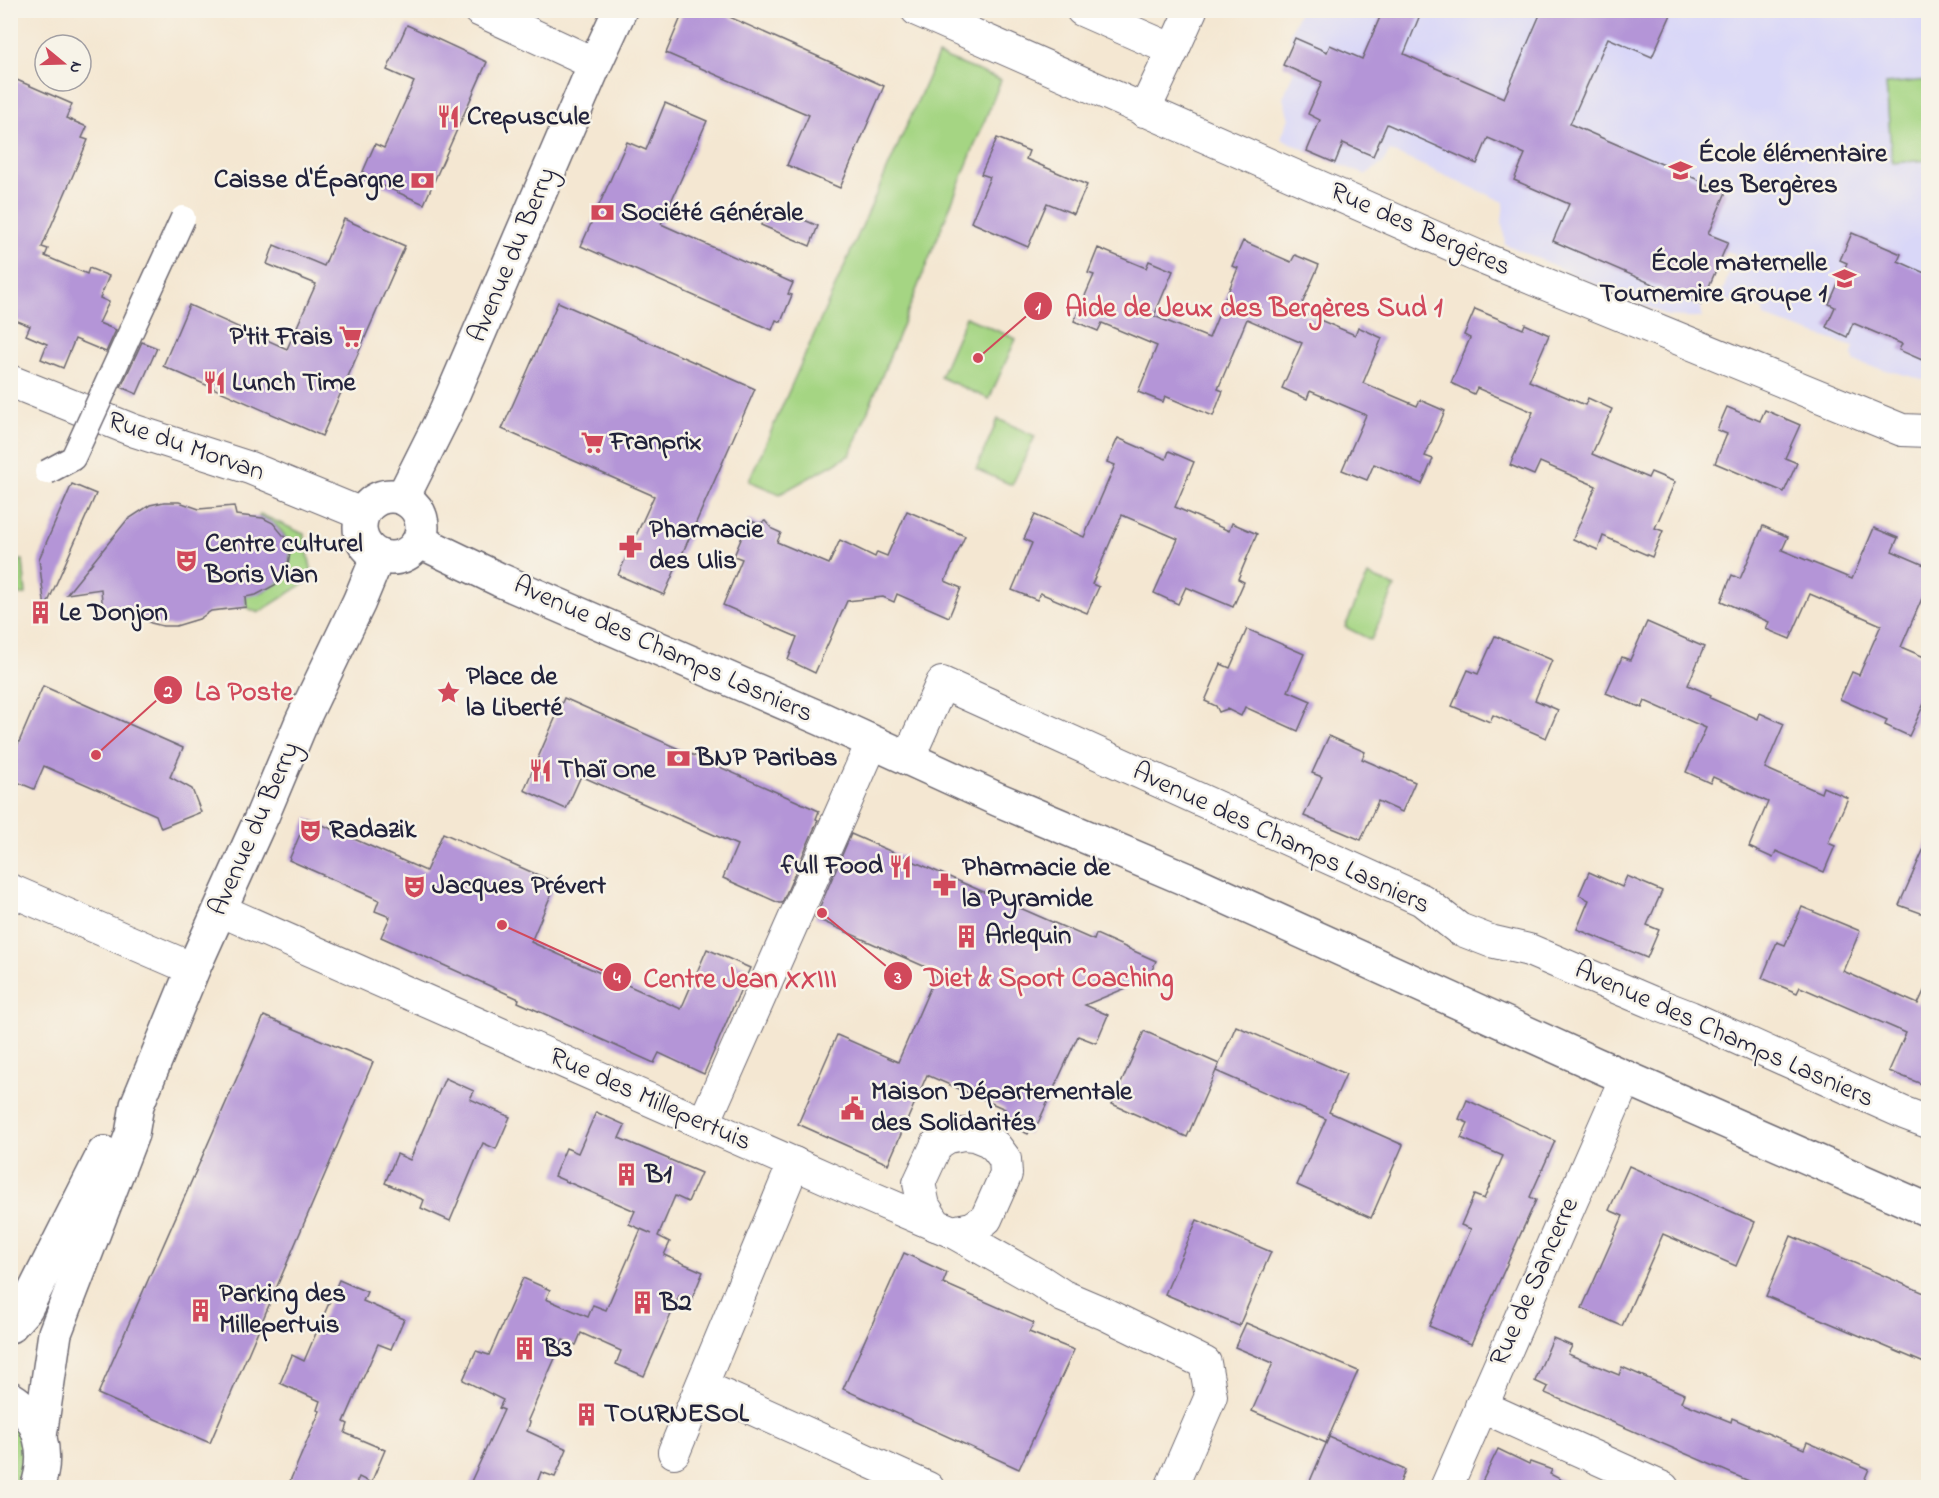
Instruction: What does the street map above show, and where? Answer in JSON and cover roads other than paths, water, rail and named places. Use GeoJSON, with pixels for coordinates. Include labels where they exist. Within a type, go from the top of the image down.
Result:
{"type":"FeatureCollection","features":[{"type":"Feature","properties":{"kind":"street"},"geometry":{"type":"LineString","coordinates":[[479,10],[595,64]]}},
{"type":"Feature","properties":{"kind":"street","name":"Avenue du Berry"},"geometry":{"type":"LineString","coordinates":[[403,497],[444,415],[620,10]]}},
{"type":"Feature","properties":{"kind":"street"},"geometry":{"type":"LineString","coordinates":[[930,16],[974,10]]}},
{"type":"Feature","properties":{"kind":"street"},"geometry":{"type":"LineString","coordinates":[[1082,10],[1173,50]]}},
{"type":"Feature","properties":{"kind":"street"},"geometry":{"type":"LineString","coordinates":[[1144,111],[1191,10]]}},
{"type":"Feature","properties":{"kind":"street","name":"Rue des Bergères"},"geometry":{"type":"LineString","coordinates":[[930,16],[1477,256],[1729,361],[1902,430],[1929,431]]}},
{"type":"Feature","properties":{"kind":"street"},"geometry":{"type":"LineString","coordinates":[[47,472],[73,458],[183,218]]}},
{"type":"Feature","properties":{"kind":"street","name":"Rue du Morvan"},"geometry":{"type":"LineString","coordinates":[[10,381],[135,431],[250,468],[362,514]]}},
{"type":"Feature","properties":{"kind":"street"},"geometry":{"type":"LineString","coordinates":[[384,496],[403,497],[418,511],[422,520],[420,541],[414,549],[401,557],[378,556],[371,552],[362,539],[360,524],[362,514],[367,506],[384,496]]}},
{"type":"Feature","properties":{"kind":"street","name":"Avenue des Champs Lasniers"},"geometry":{"type":"LineString","coordinates":[[420,541],[500,580],[997,799],[1197,884],[1929,1210]]}},
{"type":"Feature","properties":{"kind":"street","name":"Avenue du Berry"},"geometry":{"type":"LineString","coordinates":[[40,1436],[55,1333],[132,1134],[137,1105],[193,969],[378,556]]}},
{"type":"Feature","properties":{"kind":"street","name":"Avenue des Champs Lasniers"},"geometry":{"type":"LineString","coordinates":[[908,759],[942,683],[1422,900],[1459,929],[1529,950],[1690,1017],[1904,1113],[1929,1122]]}},
{"type":"Feature","properties":{"kind":"street"},"geometry":{"type":"LineString","coordinates":[[704,1123],[872,743]]}},
{"type":"Feature","properties":{"kind":"street"},"geometry":{"type":"LineString","coordinates":[[10,890],[193,969]]}},
{"type":"Feature","properties":{"kind":"street","name":"Rue des Millepertuis"},"geometry":{"type":"LineString","coordinates":[[220,910],[944,1228],[1063,1296],[1205,1363],[1211,1396],[1171,1488]]}},
{"type":"Feature","properties":{"kind":"street","name":"Rue de Sancerre"},"geometry":{"type":"LineString","coordinates":[[1446,1488],[1626,1077]]}},
{"type":"Feature","properties":{"kind":"street","name":"Avenue du Berry"},"geometry":{"type":"LineString","coordinates":[[10,1326],[26,1308],[116,1130],[137,1105]]}},
{"type":"Feature","properties":{"kind":"street"},"geometry":{"type":"LineString","coordinates":[[674,1452],[794,1163]]}},
{"type":"Feature","properties":{"kind":"street"},"geometry":{"type":"LineString","coordinates":[[702,1386],[928,1488]]}},
{"type":"Feature","properties":{"kind":"street"},"geometry":{"type":"LineString","coordinates":[[10,1398],[16,1401],[31,1417],[40,1436],[44,1456],[38,1488]]}},
{"type":"Feature","properties":{"kind":"street"},"geometry":{"type":"LineString","coordinates":[[1480,1406],[1662,1488]]}},
{"type":"Feature","properties":{"kind":"place","name":"Crepuscule"},"geometry":{"type":"Point","coordinates":[449,117]}},
{"type":"Feature","properties":{"kind":"place","name":"École élémentaire Les Bergères"},"geometry":{"type":"Point","coordinates":[1680,170]}},
{"type":"Feature","properties":{"kind":"place","name":"Caisse d'Épargne"},"geometry":{"type":"Point","coordinates":[422,180]}},
{"type":"Feature","properties":{"kind":"place","name":"Société Générale"},"geometry":{"type":"Point","coordinates":[603,213]}},
{"type":"Feature","properties":{"kind":"place","name":"École maternelle Tournemire Groupe 1"},"geometry":{"type":"Point","coordinates":[1845,279]}},
{"type":"Feature","properties":{"kind":"place","name":"P'tit Frais"},"geometry":{"type":"Point","coordinates":[351,337]}},
{"type":"Feature","properties":{"kind":"place","name":"Aide de Jeux des Bergères Sud 1"},"geometry":{"type":"Point","coordinates":[978,358]}},
{"type":"Feature","properties":{"kind":"place","name":"Lunch Time"},"geometry":{"type":"Point","coordinates":[214,383]}},
{"type":"Feature","properties":{"kind":"place","name":"Franprix"},"geometry":{"type":"Point","coordinates":[592,442]}},
{"type":"Feature","properties":{"kind":"place","name":"Pharmacie des Ulis"},"geometry":{"type":"Point","coordinates":[631,546]}},
{"type":"Feature","properties":{"kind":"place","name":"Centre culturel Boris Vian"},"geometry":{"type":"Point","coordinates":[187,560]}},
{"type":"Feature","properties":{"kind":"place","name":"Le Donjon"},"geometry":{"type":"Point","coordinates":[41,613]}},
{"type":"Feature","properties":{"kind":"place","name":"Place de la Liberté"},"geometry":{"type":"Point","coordinates":[448,693]}},
{"type":"Feature","properties":{"kind":"place","name":"La Poste"},"geometry":{"type":"Point","coordinates":[96,755]}},
{"type":"Feature","properties":{"kind":"place","name":"BNP Paribas"},"geometry":{"type":"Point","coordinates":[678,758]}},
{"type":"Feature","properties":{"kind":"place","name":"Thaï One"},"geometry":{"type":"Point","coordinates":[540,770]}},
{"type":"Feature","properties":{"kind":"place","name":"Radazik"},"geometry":{"type":"Point","coordinates":[311,830]}},
{"type":"Feature","properties":{"kind":"place","name":"full Food"},"geometry":{"type":"Point","coordinates":[901,866]}},
{"type":"Feature","properties":{"kind":"place","name":"Pharmacie de la Pyramide"},"geometry":{"type":"Point","coordinates":[944,884]}},
{"type":"Feature","properties":{"kind":"place","name":"Jacques Prévert"},"geometry":{"type":"Point","coordinates":[414,886]}},
{"type":"Feature","properties":{"kind":"place","name":"Diet & Sport Coaching"},"geometry":{"type":"Point","coordinates":[822,913]}},
{"type":"Feature","properties":{"kind":"place","name":"Centre Jean XXIII"},"geometry":{"type":"Point","coordinates":[502,925]}},
{"type":"Feature","properties":{"kind":"place","name":"Arlequin"},"geometry":{"type":"Point","coordinates":[967,936]}},
{"type":"Feature","properties":{"kind":"place","name":"Maison Départementale des Solidarités"},"geometry":{"type":"Point","coordinates":[853,1108]}},
{"type":"Feature","properties":{"kind":"place","name":"B1"},"geometry":{"type":"Point","coordinates":[627,1175]}},
{"type":"Feature","properties":{"kind":"place","name":"B2"},"geometry":{"type":"Point","coordinates":[642,1303]}},
{"type":"Feature","properties":{"kind":"place","name":"Parking des Millepertuis"},"geometry":{"type":"Point","coordinates":[201,1310]}},
{"type":"Feature","properties":{"kind":"place","name":"B3"},"geometry":{"type":"Point","coordinates":[525,1349]}},
{"type":"Feature","properties":{"kind":"place","name":"TOURNESOL"},"geometry":{"type":"Point","coordinates":[586,1414]}}]}
